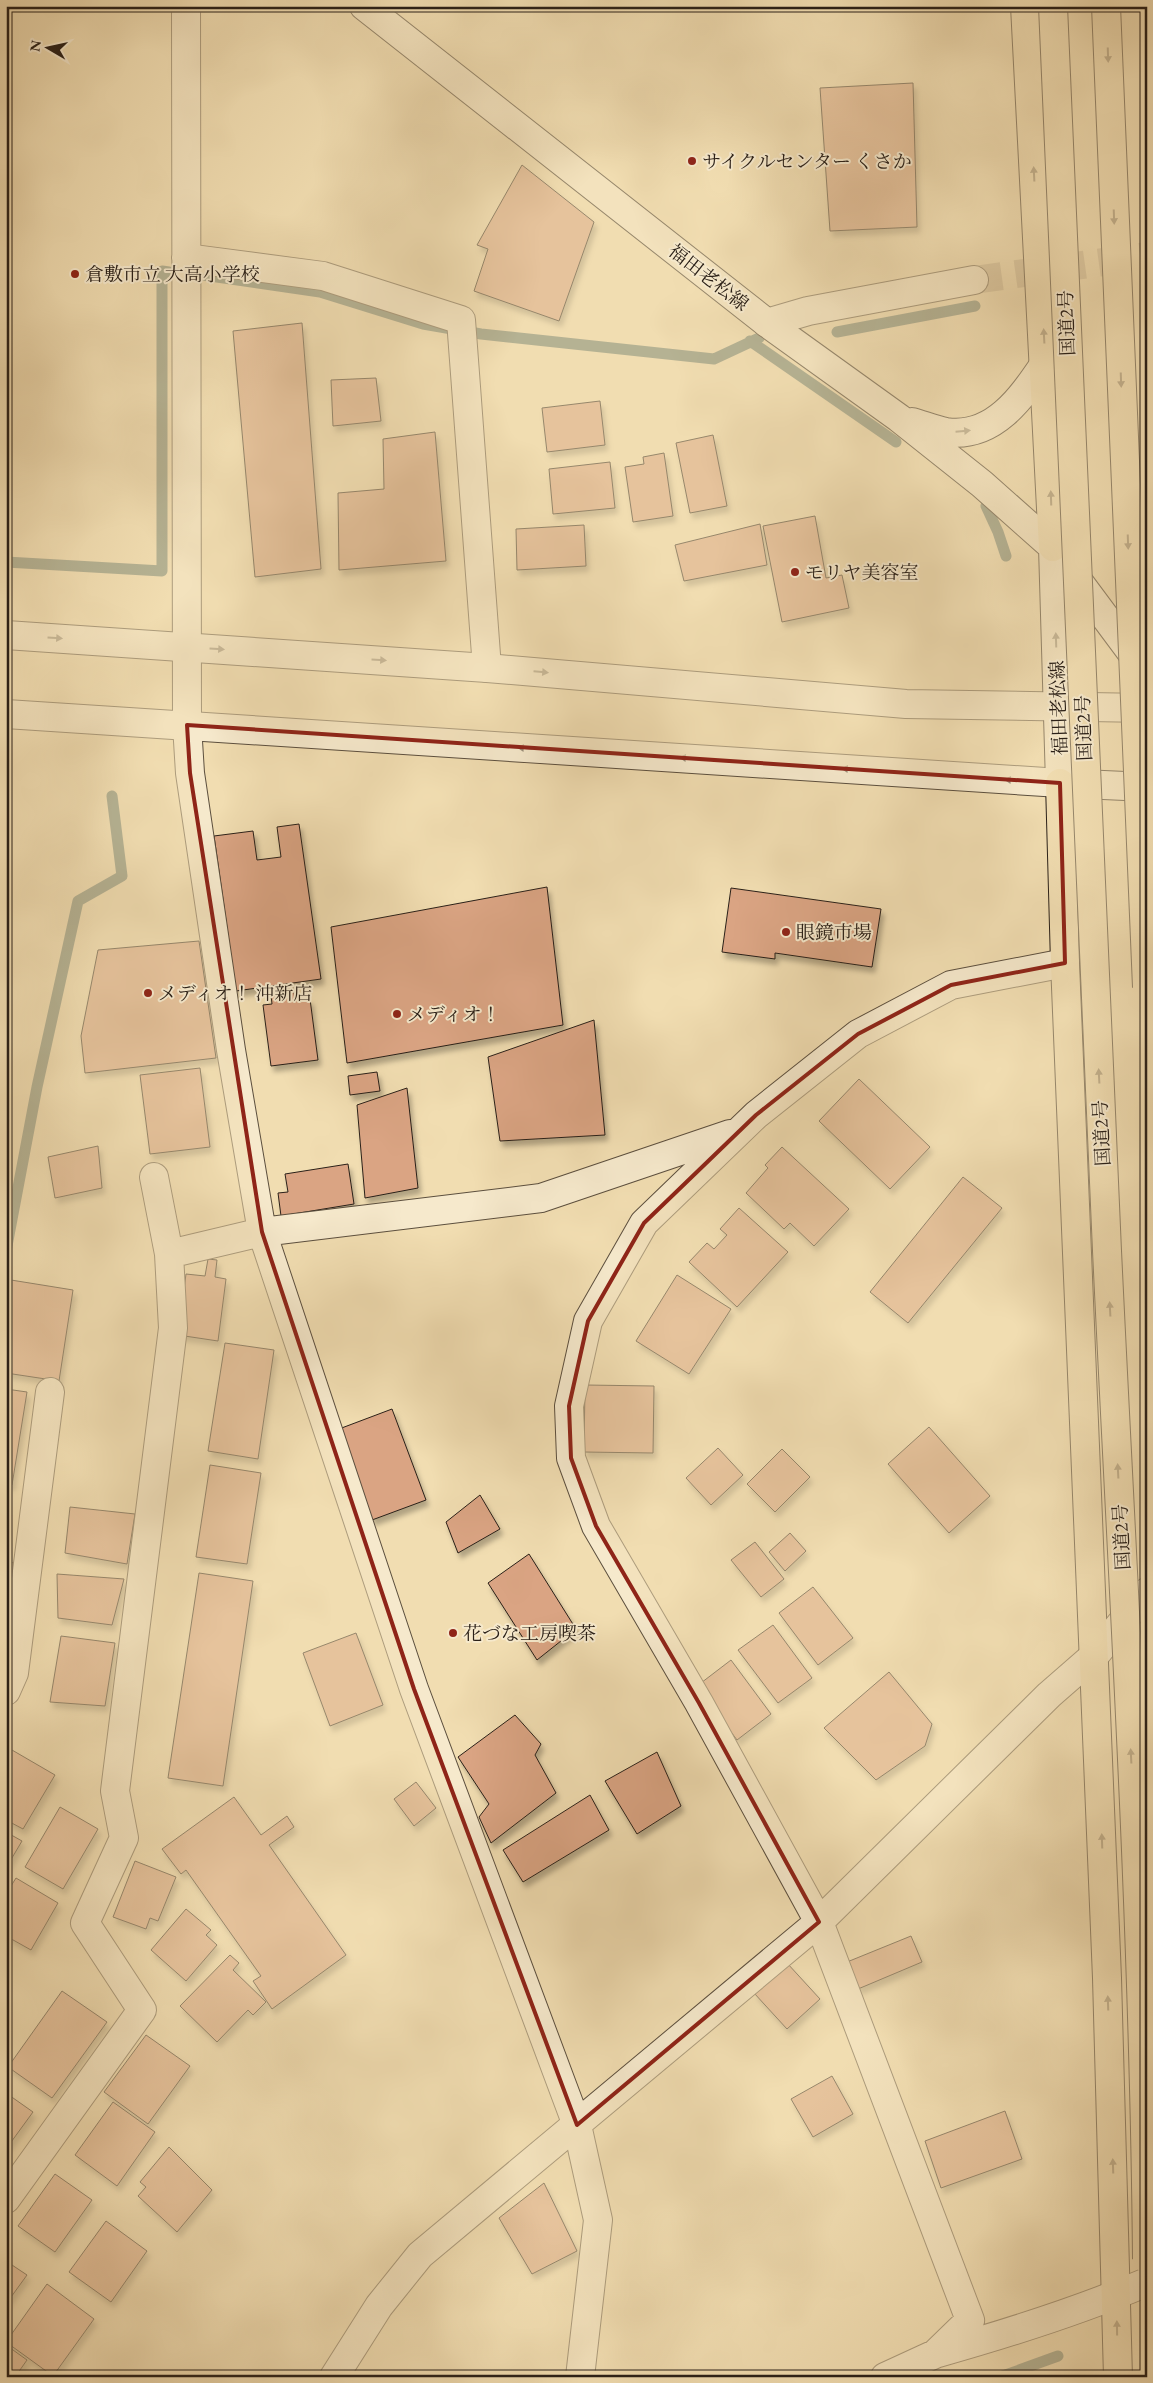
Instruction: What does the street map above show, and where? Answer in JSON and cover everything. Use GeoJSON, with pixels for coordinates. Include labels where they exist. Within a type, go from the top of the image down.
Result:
{"type":"FeatureCollection","features":[{"type":"Feature","properties":{"kind":"highway"},"geometry":{"type":"LineString","coordinates":[[1025,6],[1045,363],[1053,547]]}},
{"type":"Feature","properties":{"kind":"highway","name":"国道2号"},"geometry":{"type":"LineString","coordinates":[[1053,6],[1089,871],[1132,1770],[1146,2124],[1147,2259]]}},
{"type":"Feature","properties":{"kind":"highway"},"geometry":{"type":"LineString","coordinates":[[1106,6],[1147,987]]}},
{"type":"Feature","properties":{"kind":"highway"},"geometry":{"type":"LineString","coordinates":[[1060,783],[1065,963],[1096,1654],[1118,2377]]}},
{"type":"Feature","properties":{"kind":"street"},"geometry":{"type":"LineString","coordinates":[[186,6],[187,725],[190,773],[231,1050],[262,1232],[414,1689],[577,2125],[598,2220],[580,2377]]}},
{"type":"Feature","properties":{"kind":"street","name":"福田老松線"},"geometry":{"type":"LineString","coordinates":[[364,6],[767,323],[899,418],[982,484],[1053,547],[1147,674]]}},
{"type":"Feature","properties":{"kind":"street"},"geometry":{"type":"LineString","coordinates":[[186,258],[323,276],[460,320],[487,668]]}},
{"type":"Feature","properties":{"kind":"street"},"geometry":{"type":"LineString","coordinates":[[767,323],[808,311],[974,280]]}},
{"type":"Feature","properties":{"kind":"street"},"geometry":{"type":"LineString","coordinates":[[899,418],[947,432],[984,429],[1019,401],[1045,363]]}},
{"type":"Feature","properties":{"kind":"street","name":"福田老松線"},"geometry":{"type":"LineString","coordinates":[[1053,547],[1060,783],[1147,787]]}},
{"type":"Feature","properties":{"kind":"street"},"geometry":{"type":"LineString","coordinates":[[6,635],[487,668],[900,703],[1147,708]]}},
{"type":"Feature","properties":{"kind":"street"},"geometry":{"type":"LineString","coordinates":[[6,714],[1060,783]]}},
{"type":"Feature","properties":{"kind":"street"},"geometry":{"type":"LineString","coordinates":[[935,2354],[970,2320],[819,1922],[699,1702],[596,1526],[571,1458],[569,1406],[588,1321],[644,1223],[756,1115],[858,1034],[951,985],[1065,963]]}},
{"type":"Feature","properties":{"kind":"street"},"geometry":{"type":"LineString","coordinates":[[169,1254],[262,1232],[541,1198],[739,1131]]}},
{"type":"Feature","properties":{"kind":"street"},"geometry":{"type":"LineString","coordinates":[[6,2199],[142,2010],[85,1923],[124,1838],[115,1791],[173,1328],[169,1254],[154,1176]]}},
{"type":"Feature","properties":{"kind":"street"},"geometry":{"type":"LineString","coordinates":[[6,1691],[14,1673],[50,1392]]}},
{"type":"Feature","properties":{"kind":"street"},"geometry":{"type":"LineString","coordinates":[[334,2377],[379,2306],[420,2255],[819,1922],[1049,1695],[1096,1654],[1147,1592]]}},
{"type":"Feature","properties":{"kind":"street"},"geometry":{"type":"LineString","coordinates":[[885,2377],[935,2354],[1000,2336],[1116,2295],[1147,2282]]}},
{"type":"Feature","properties":{"kind":"highlighted area"},"geometry":{"type":"Polygon","coordinates":[[[187,725],[1060,783],[1065,963],[951,985],[858,1034],[756,1115],[644,1223],[588,1321],[569,1406],[571,1458],[596,1526],[699,1703],[819,1922],[577,2125],[414,1689],[262,1232],[190,773],[187,725]]]}},
{"type":"Feature","properties":{"kind":"building"},"geometry":{"type":"Polygon","coordinates":[[[913,83],[917,227],[830,231],[820,88],[913,83]]]}},
{"type":"Feature","properties":{"kind":"building"},"geometry":{"type":"Polygon","coordinates":[[[522,165],[594,222],[559,321],[474,291],[488,249],[477,245],[522,165]]]}},
{"type":"Feature","properties":{"kind":"building"},"geometry":{"type":"Polygon","coordinates":[[[302,323],[321,569],[255,577],[233,331],[302,323]]]}},
{"type":"Feature","properties":{"kind":"building"},"geometry":{"type":"Polygon","coordinates":[[[376,378],[381,421],[333,426],[331,380],[376,378]]]}},
{"type":"Feature","properties":{"kind":"building"},"geometry":{"type":"Polygon","coordinates":[[[600,401],[605,445],[547,452],[542,408],[600,401]]]}},
{"type":"Feature","properties":{"kind":"building"},"geometry":{"type":"Polygon","coordinates":[[[435,432],[446,561],[339,570],[338,493],[384,489],[383,439],[435,432]]]}},
{"type":"Feature","properties":{"kind":"building"},"geometry":{"type":"Polygon","coordinates":[[[713,435],[727,506],[690,513],[676,443],[713,435]]]}},
{"type":"Feature","properties":{"kind":"building"},"geometry":{"type":"Polygon","coordinates":[[[664,453],[673,516],[633,522],[625,467],[644,464],[643,457],[664,453]]]}},
{"type":"Feature","properties":{"kind":"building"},"geometry":{"type":"Polygon","coordinates":[[[610,462],[615,508],[553,514],[549,469],[610,462]]]}},
{"type":"Feature","properties":{"kind":"building"},"geometry":{"type":"Polygon","coordinates":[[[815,516],[826,578],[842,575],[849,608],[782,622],[763,526],[815,516]]]}},
{"type":"Feature","properties":{"kind":"building"},"geometry":{"type":"Polygon","coordinates":[[[760,524],[767,565],[684,581],[675,545],[760,524]]]}},
{"type":"Feature","properties":{"kind":"building"},"geometry":{"type":"Polygon","coordinates":[[[584,525],[586,566],[517,570],[516,529],[584,525]]]}},
{"type":"Feature","properties":{"kind":"building"},"geometry":{"type":"Polygon","coordinates":[[[299,824],[321,979],[236,991],[214,836],[253,831],[257,860],[281,857],[277,827],[299,824]]]}},
{"type":"Feature","properties":{"kind":"building"},"geometry":{"type":"Polygon","coordinates":[[[547,887],[563,1025],[347,1063],[331,927],[547,887]]]}},
{"type":"Feature","properties":{"kind":"building"},"geometry":{"type":"Polygon","coordinates":[[[731,888],[881,909],[872,967],[775,953],[775,959],[722,952],[731,888]]]}},
{"type":"Feature","properties":{"kind":"building","name":"メディオ！ 沖新店"},"geometry":{"type":"Polygon","coordinates":[[[199,941],[216,1058],[85,1073],[81,1036],[98,950],[199,941]]]}},
{"type":"Feature","properties":{"kind":"building"},"geometry":{"type":"Polygon","coordinates":[[[294,992],[295,1001],[310,999],[318,1060],[271,1066],[263,1005],[272,1004],[271,995],[294,992]]]}},
{"type":"Feature","properties":{"kind":"building"},"geometry":{"type":"Polygon","coordinates":[[[594,1020],[605,1135],[500,1141],[488,1057],[594,1020]]]}},
{"type":"Feature","properties":{"kind":"building"},"geometry":{"type":"Polygon","coordinates":[[[200,1068],[210,1147],[150,1154],[140,1075],[200,1068]]]}},
{"type":"Feature","properties":{"kind":"building"},"geometry":{"type":"Polygon","coordinates":[[[377,1072],[380,1091],[350,1095],[348,1076],[377,1072]]]}},
{"type":"Feature","properties":{"kind":"building"},"geometry":{"type":"Polygon","coordinates":[[[859,1079],[930,1147],[890,1189],[819,1121],[859,1079]]]}},
{"type":"Feature","properties":{"kind":"building"},"geometry":{"type":"Polygon","coordinates":[[[407,1088],[418,1188],[365,1198],[357,1105],[407,1088]]]}},
{"type":"Feature","properties":{"kind":"building"},"geometry":{"type":"Polygon","coordinates":[[[98,1146],[102,1188],[55,1198],[48,1157],[98,1146]]]}},
{"type":"Feature","properties":{"kind":"building"},"geometry":{"type":"Polygon","coordinates":[[[782,1147],[849,1209],[814,1246],[790,1223],[784,1229],[746,1193],[768,1168],[765,1165],[782,1147]]]}},
{"type":"Feature","properties":{"kind":"building"},"geometry":{"type":"Polygon","coordinates":[[[348,1164],[354,1204],[281,1216],[278,1193],[288,1192],[285,1174],[348,1164]]]}},
{"type":"Feature","properties":{"kind":"building"},"geometry":{"type":"Polygon","coordinates":[[[963,1177],[1002,1208],[908,1323],[870,1292],[963,1177]]]}},
{"type":"Feature","properties":{"kind":"building"},"geometry":{"type":"Polygon","coordinates":[[[739,1208],[788,1252],[737,1307],[689,1262],[707,1243],[714,1249],[727,1235],[720,1229],[739,1208]]]}},
{"type":"Feature","properties":{"kind":"building"},"geometry":{"type":"Polygon","coordinates":[[[208,1259],[217,1260],[215,1277],[226,1279],[218,1341],[178,1335],[186,1274],[205,1276],[208,1259]]]}},
{"type":"Feature","properties":{"kind":"building"},"geometry":{"type":"Polygon","coordinates":[[[677,1275],[731,1309],[689,1374],[636,1341],[677,1275]]]}},
{"type":"Feature","properties":{"kind":"building"},"geometry":{"type":"Polygon","coordinates":[[[11,1280],[73,1290],[59,1381],[6,1373],[6,1315],[11,1280]]]}},
{"type":"Feature","properties":{"kind":"building"},"geometry":{"type":"Polygon","coordinates":[[[225,1343],[274,1350],[258,1459],[208,1451],[225,1343]]]}},
{"type":"Feature","properties":{"kind":"building"},"geometry":{"type":"Polygon","coordinates":[[[585,1385],[654,1386],[653,1453],[584,1452],[585,1385]]]}},
{"type":"Feature","properties":{"kind":"building"},"geometry":{"type":"Polygon","coordinates":[[[6,1389],[27,1392],[12,1485],[6,1485],[6,1389]]]}},
{"type":"Feature","properties":{"kind":"building"},"geometry":{"type":"Polygon","coordinates":[[[392,1409],[426,1500],[372,1520],[339,1429],[392,1409]]]}},
{"type":"Feature","properties":{"kind":"building"},"geometry":{"type":"Polygon","coordinates":[[[929,1427],[990,1496],[949,1533],[888,1464],[929,1427]]]}},
{"type":"Feature","properties":{"kind":"building"},"geometry":{"type":"Polygon","coordinates":[[[718,1448],[743,1475],[711,1505],[686,1478],[718,1448]]]}},
{"type":"Feature","properties":{"kind":"building"},"geometry":{"type":"Polygon","coordinates":[[[782,1449],[810,1477],[775,1512],[747,1484],[782,1449]]]}},
{"type":"Feature","properties":{"kind":"building"},"geometry":{"type":"Polygon","coordinates":[[[210,1465],[261,1473],[247,1564],[196,1557],[210,1465]]]}},
{"type":"Feature","properties":{"kind":"building"},"geometry":{"type":"Polygon","coordinates":[[[480,1495],[500,1529],[458,1553],[446,1522],[480,1495]]]}},
{"type":"Feature","properties":{"kind":"building"},"geometry":{"type":"Polygon","coordinates":[[[70,1507],[135,1514],[127,1564],[65,1553],[70,1507]]]}},
{"type":"Feature","properties":{"kind":"building"},"geometry":{"type":"Polygon","coordinates":[[[790,1533],[806,1551],[785,1571],[769,1552],[790,1533]]]}},
{"type":"Feature","properties":{"kind":"building"},"geometry":{"type":"Polygon","coordinates":[[[755,1542],[784,1579],[761,1597],[731,1560],[755,1542]]]}},
{"type":"Feature","properties":{"kind":"building"},"geometry":{"type":"Polygon","coordinates":[[[529,1554],[576,1629],[537,1660],[488,1583],[529,1554]]]}},
{"type":"Feature","properties":{"kind":"building"},"geometry":{"type":"Polygon","coordinates":[[[6,1562],[15,1563],[6,1622],[6,1562]]]}},
{"type":"Feature","properties":{"kind":"building"},"geometry":{"type":"Polygon","coordinates":[[[199,1573],[253,1581],[223,1786],[168,1778],[199,1573]]]}},
{"type":"Feature","properties":{"kind":"building"},"geometry":{"type":"Polygon","coordinates":[[[57,1574],[124,1579],[112,1625],[58,1618],[57,1574]]]}},
{"type":"Feature","properties":{"kind":"building"},"geometry":{"type":"Polygon","coordinates":[[[813,1587],[853,1638],[818,1665],[779,1613],[813,1587]]]}},
{"type":"Feature","properties":{"kind":"building"},"geometry":{"type":"Polygon","coordinates":[[[773,1625],[812,1678],[778,1703],[738,1650],[773,1625]]]}},
{"type":"Feature","properties":{"kind":"building"},"geometry":{"type":"Polygon","coordinates":[[[356,1633],[383,1705],[330,1726],[303,1653],[356,1633]]]}},
{"type":"Feature","properties":{"kind":"building"},"geometry":{"type":"Polygon","coordinates":[[[61,1636],[115,1643],[105,1706],[50,1702],[61,1636]]]}},
{"type":"Feature","properties":{"kind":"building"},"geometry":{"type":"Polygon","coordinates":[[[731,1660],[771,1714],[737,1740],[697,1686],[731,1660]]]}},
{"type":"Feature","properties":{"kind":"building"},"geometry":{"type":"Polygon","coordinates":[[[889,1672],[932,1724],[925,1746],[876,1780],[824,1728],[889,1672]]]}},
{"type":"Feature","properties":{"kind":"building"},"geometry":{"type":"Polygon","coordinates":[[[515,1715],[541,1744],[535,1755],[556,1793],[491,1843],[479,1817],[489,1804],[458,1757],[515,1715]]]}},
{"type":"Feature","properties":{"kind":"building"},"geometry":{"type":"Polygon","coordinates":[[[12,1750],[55,1775],[23,1829],[6,1820],[6,1760],[12,1750]]]}},
{"type":"Feature","properties":{"kind":"building"},"geometry":{"type":"Polygon","coordinates":[[[657,1752],[681,1806],[637,1834],[605,1781],[657,1752]]]}},
{"type":"Feature","properties":{"kind":"building"},"geometry":{"type":"Polygon","coordinates":[[[416,1782],[436,1808],[414,1826],[394,1799],[416,1782]]]}},
{"type":"Feature","properties":{"kind":"building"},"geometry":{"type":"Polygon","coordinates":[[[590,1795],[609,1830],[523,1882],[503,1850],[590,1795]]]}},
{"type":"Feature","properties":{"kind":"building"},"geometry":{"type":"Polygon","coordinates":[[[234,1797],[261,1835],[287,1816],[294,1827],[269,1845],[346,1955],[272,2009],[253,1981],[261,1976],[186,1870],[181,1874],[162,1849],[234,1797]]]}},
{"type":"Feature","properties":{"kind":"building"},"geometry":{"type":"Polygon","coordinates":[[[60,1807],[98,1829],[63,1889],[25,1867],[60,1807]]]}},
{"type":"Feature","properties":{"kind":"building"},"geometry":{"type":"Polygon","coordinates":[[[6,1832],[22,1841],[6,1868],[6,1832]]]}},
{"type":"Feature","properties":{"kind":"building"},"geometry":{"type":"Polygon","coordinates":[[[135,1861],[176,1877],[158,1921],[150,1918],[146,1929],[113,1917],[135,1861]]]}},
{"type":"Feature","properties":{"kind":"building"},"geometry":{"type":"Polygon","coordinates":[[[16,1878],[58,1903],[31,1950],[6,1936],[6,1894],[16,1878]]]}},
{"type":"Feature","properties":{"kind":"building"},"geometry":{"type":"Polygon","coordinates":[[[186,1909],[211,1930],[206,1935],[217,1945],[186,1981],[151,1950],[186,1909]]]}},
{"type":"Feature","properties":{"kind":"building"},"geometry":{"type":"Polygon","coordinates":[[[911,1936],[922,1962],[858,1989],[847,1962],[911,1936]]]}},
{"type":"Feature","properties":{"kind":"building"},"geometry":{"type":"Polygon","coordinates":[[[230,1955],[239,1963],[233,1970],[266,2002],[253,2015],[248,2010],[217,2042],[180,2006],[230,1955]]]}},
{"type":"Feature","properties":{"kind":"building"},"geometry":{"type":"Polygon","coordinates":[[[787,1963],[820,1999],[787,2029],[754,1993],[787,1963]]]}},
{"type":"Feature","properties":{"kind":"building"},"geometry":{"type":"Polygon","coordinates":[[[62,1991],[107,2022],[52,2098],[8,2067],[62,1991]]]}},
{"type":"Feature","properties":{"kind":"building"},"geometry":{"type":"Polygon","coordinates":[[[146,2035],[190,2066],[148,2124],[104,2092],[146,2035]]]}},
{"type":"Feature","properties":{"kind":"building"},"geometry":{"type":"Polygon","coordinates":[[[832,2076],[853,2114],[813,2137],[791,2099],[832,2076]]]}},
{"type":"Feature","properties":{"kind":"building"},"geometry":{"type":"Polygon","coordinates":[[[6,2093],[33,2112],[6,2149],[6,2093]]]}},
{"type":"Feature","properties":{"kind":"building"},"geometry":{"type":"Polygon","coordinates":[[[113,2102],[155,2132],[117,2186],[75,2155],[113,2102]]]}},
{"type":"Feature","properties":{"kind":"building"},"geometry":{"type":"Polygon","coordinates":[[[1005,2111],[1022,2159],[941,2188],[925,2141],[1005,2111]]]}},
{"type":"Feature","properties":{"kind":"building"},"geometry":{"type":"Polygon","coordinates":[[[169,2147],[212,2190],[177,2232],[138,2196],[146,2187],[140,2182],[169,2147]]]}},
{"type":"Feature","properties":{"kind":"building"},"geometry":{"type":"Polygon","coordinates":[[[55,2174],[92,2200],[55,2252],[18,2226],[55,2174]]]}},
{"type":"Feature","properties":{"kind":"building"},"geometry":{"type":"Polygon","coordinates":[[[544,2183],[577,2251],[532,2274],[499,2218],[544,2183]]]}},
{"type":"Feature","properties":{"kind":"building"},"geometry":{"type":"Polygon","coordinates":[[[106,2221],[147,2251],[111,2302],[69,2272],[106,2221]]]}},
{"type":"Feature","properties":{"kind":"building"},"geometry":{"type":"Polygon","coordinates":[[[6,2261],[27,2275],[6,2304],[6,2261]]]}},
{"type":"Feature","properties":{"kind":"building"},"geometry":{"type":"Polygon","coordinates":[[[47,2284],[94,2319],[53,2376],[6,2342],[47,2284]]]}},
{"type":"Feature","properties":{"kind":"building"},"geometry":{"type":"Polygon","coordinates":[[[6,2345],[27,2360],[15,2377],[6,2377],[6,2345]]]}},
{"type":"Feature","properties":{"kind":"waterway"},"geometry":{"type":"LineString","coordinates":[[6,562],[162,571],[162,271],[169,272]]}},
{"type":"Feature","properties":{"kind":"waterway"},"geometry":{"type":"LineString","coordinates":[[203,275],[320,292],[423,324],[481,334],[714,359],[759,338]]}},
{"type":"Feature","properties":{"kind":"waterway"},"geometry":{"type":"LineString","coordinates":[[837,332],[975,306]]}},
{"type":"Feature","properties":{"kind":"waterway"},"geometry":{"type":"LineString","coordinates":[[750,341],[896,442]]}},
{"type":"Feature","properties":{"kind":"waterway"},"geometry":{"type":"LineString","coordinates":[[986,506],[1006,556]]}},
{"type":"Feature","properties":{"kind":"waterway"},"geometry":{"type":"LineString","coordinates":[[6,1251],[37,1087],[78,901],[122,876],[112,796]]}},
{"type":"Feature","properties":{"kind":"waterway"},"geometry":{"type":"LineString","coordinates":[[1000,2377],[1058,2356]]}},
{"type":"Feature","properties":{"kind":"tunnel"},"geometry":{"type":"LineString","coordinates":[[974,280],[1147,256]]}},
{"type":"Feature","properties":{"kind":"place","name":"サイクルセンター くさか"},"geometry":{"type":"Point","coordinates":[692,161]}},
{"type":"Feature","properties":{"kind":"place","name":"倉敷市立 大高小学校"},"geometry":{"type":"Point","coordinates":[75,274]}},
{"type":"Feature","properties":{"kind":"place","name":"モリヤ美容室"},"geometry":{"type":"Point","coordinates":[795,572]}},
{"type":"Feature","properties":{"kind":"place","name":"眼鏡市場"},"geometry":{"type":"Point","coordinates":[786,932]}},
{"type":"Feature","properties":{"kind":"place","name":"メディオ！ 沖新店"},"geometry":{"type":"Point","coordinates":[148,993]}},
{"type":"Feature","properties":{"kind":"place","name":"メディオ！"},"geometry":{"type":"Point","coordinates":[397,1014]}},
{"type":"Feature","properties":{"kind":"place","name":"花づな工房喫茶"},"geometry":{"type":"Point","coordinates":[453,1633]}}]}
